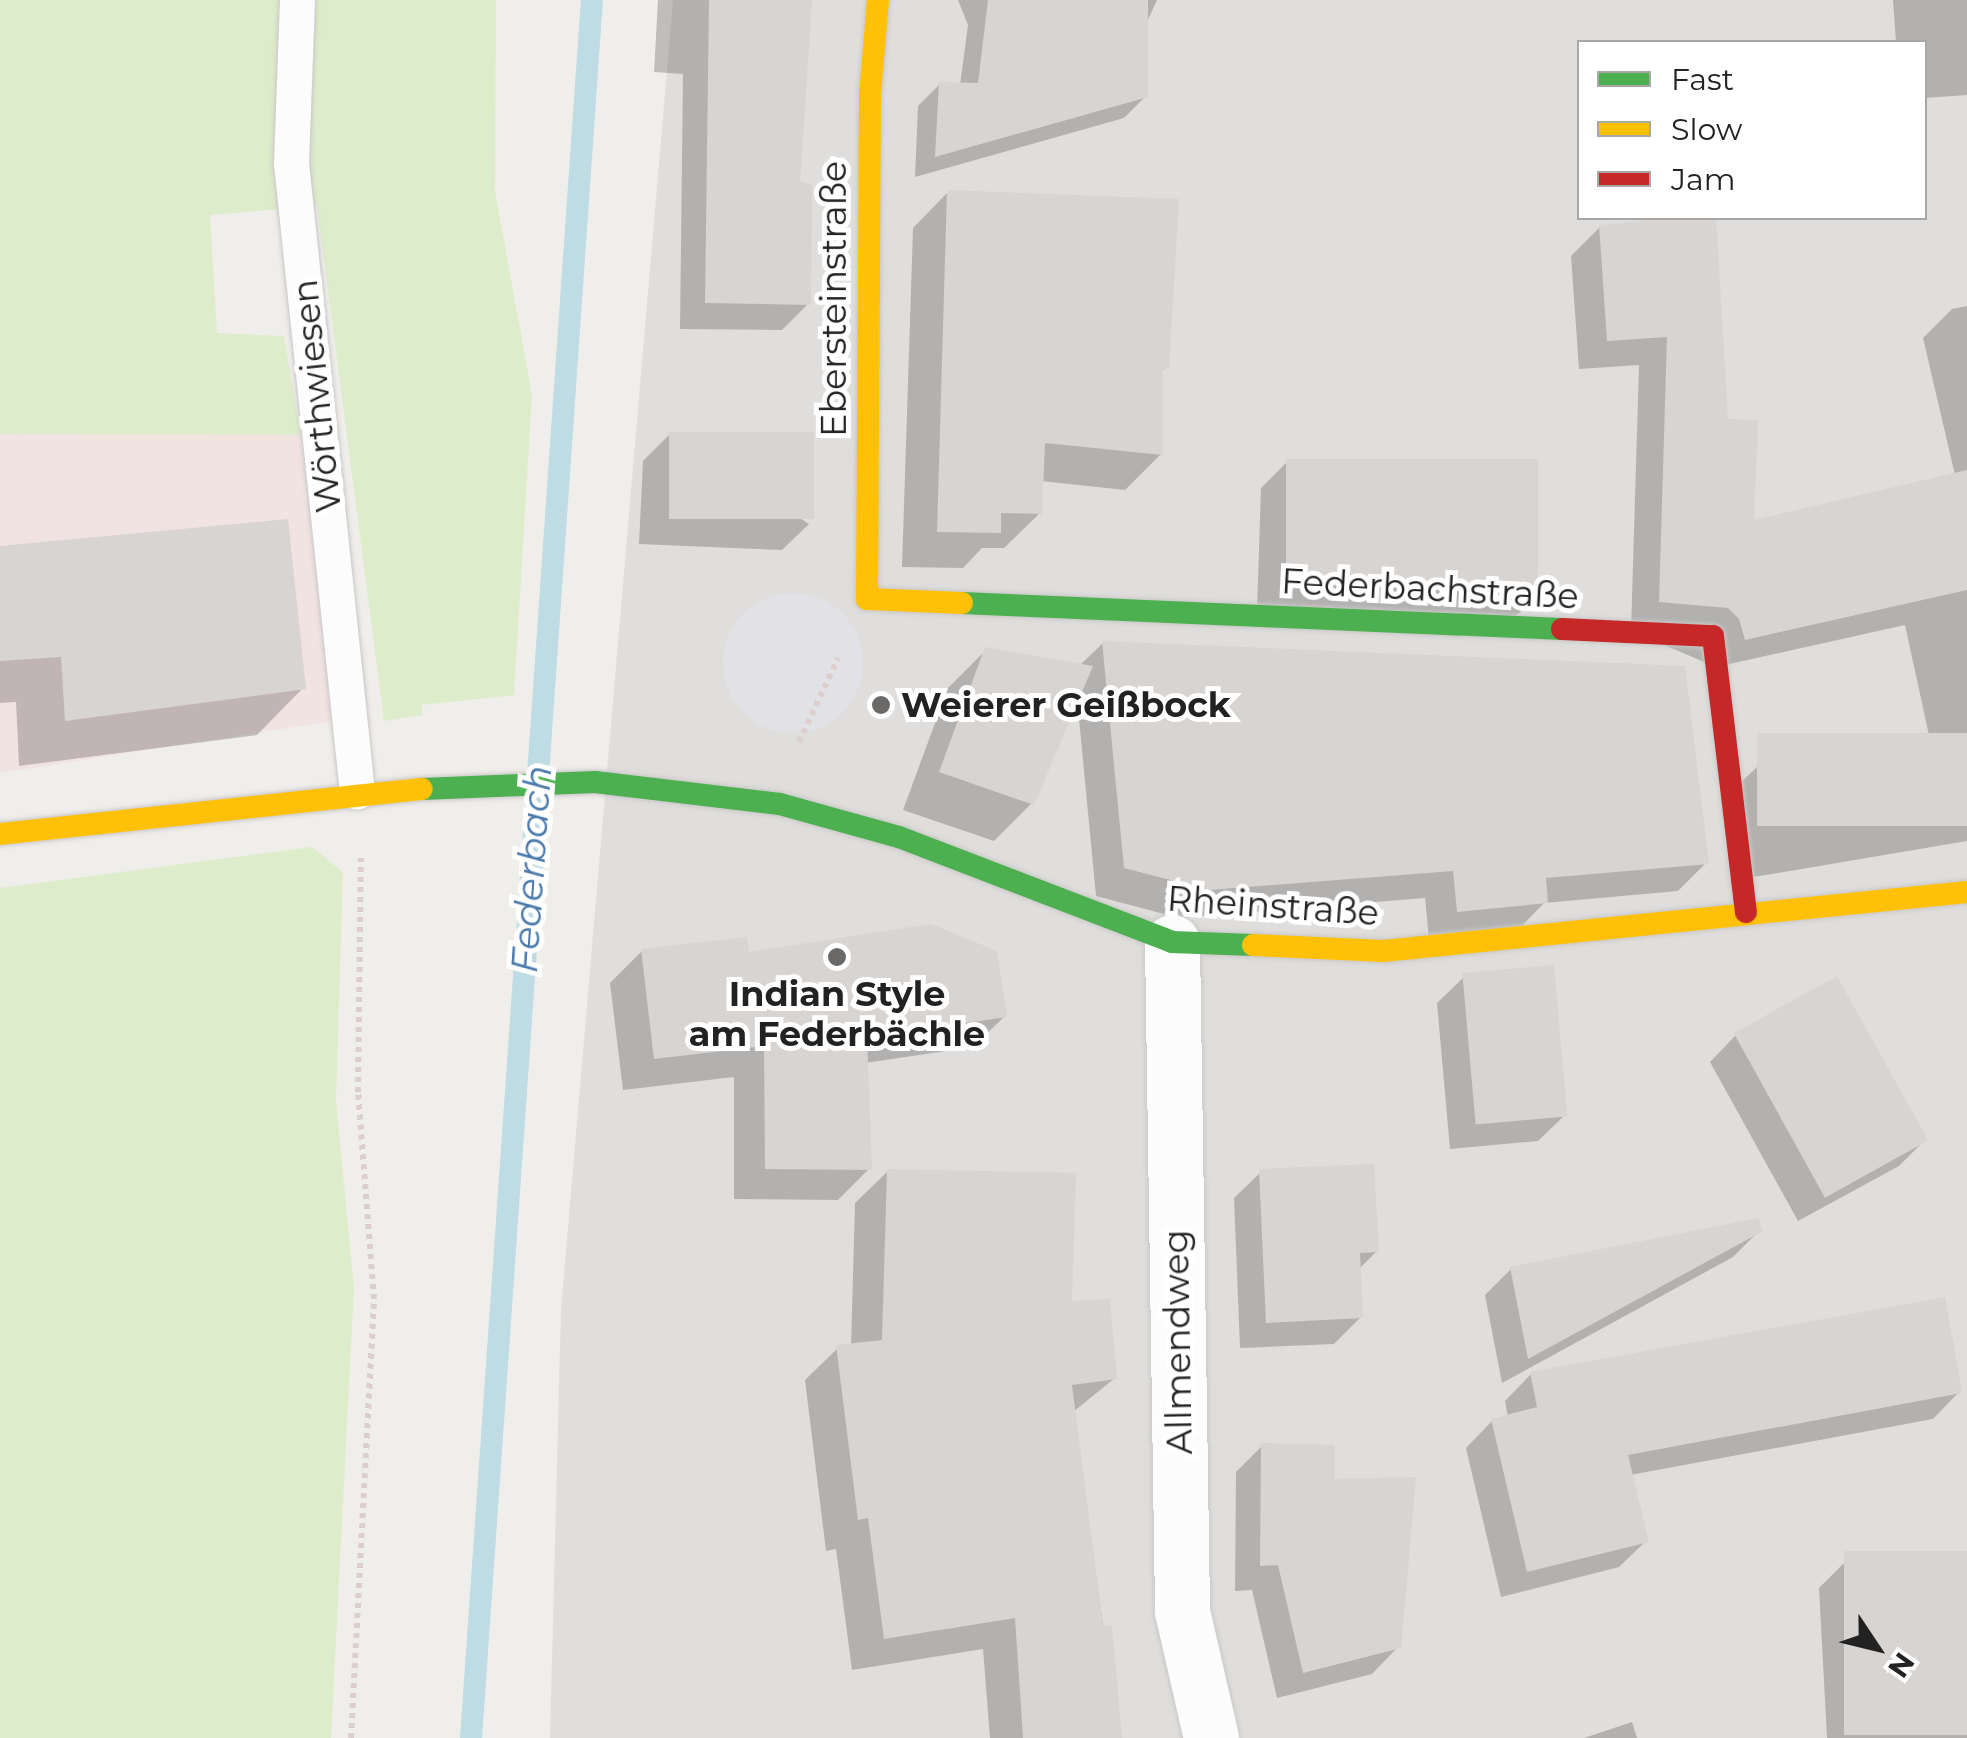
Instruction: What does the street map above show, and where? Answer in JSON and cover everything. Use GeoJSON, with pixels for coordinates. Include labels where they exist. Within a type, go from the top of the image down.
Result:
{"type":"FeatureCollection","features":[{"type":"Feature","properties":{"kind":"main road","name":"Ebersteinstraße"},"geometry":{"type":"LineString","coordinates":[[867,599],[870,95],[878,0]]}},
{"type":"Feature","properties":{"kind":"main road","name":"Federbachstraße"},"geometry":{"type":"LineString","coordinates":[[867,599],[1712,636],[1746,912]]}},
{"type":"Feature","properties":{"kind":"main road","name":"Rheinstraße"},"geometry":{"type":"LineString","coordinates":[[0,834],[357,792],[595,782],[780,804],[865,827],[1172,942],[1383,950],[1967,892]]}},
{"type":"Feature","properties":{"kind":"street","name":"Allmendweg"},"geometry":{"type":"LineString","coordinates":[[1172,942],[1182,1611],[1211,1738]]}},
{"type":"Feature","properties":{"kind":"lane","name":"Wörthwiesen"},"geometry":{"type":"LineString","coordinates":[[297,0],[291,163],[357,792]]}},
{"type":"Feature","properties":{"kind":"path"},"geometry":{"type":"LineString","coordinates":[[796,752],[867,599]]}},
{"type":"Feature","properties":{"kind":"path"},"geometry":{"type":"LineString","coordinates":[[352,1738],[374,1299],[358,1092],[357,792]]}},
{"type":"Feature","properties":{"kind":"shaded area"},"geometry":{"type":"Polygon","coordinates":[[[673,0],[1967,0],[1967,1738],[550,1738],[561,1309],[673,0]]]}},
{"type":"Feature","properties":{"kind":"shaded area"},"geometry":{"type":"Polygon","coordinates":[[[0,434],[301,435],[333,721],[0,773],[0,434]]]}},
{"type":"Feature","properties":{"kind":"shaded area"},"geometry":{"type":"Polygon","coordinates":[[[793,593],[820,598],[842,614],[858,636],[863,663],[858,690],[842,712],[820,728],[793,733],[766,728],[744,712],[728,690],[723,663],[728,636],[744,614],[766,598],[793,593]]]}},
{"type":"Feature","properties":{"kind":"shaded area"},"geometry":{"type":"Polygon","coordinates":[[[1967,1186],[1967,1264],[1949,1189],[1967,1186]]]}},
{"type":"Feature","properties":{"kind":"green space"},"geometry":{"type":"Polygon","coordinates":[[[0,0],[496,0],[495,191],[532,395],[514,695],[422,705],[422,715],[384,721],[317,206],[210,215],[217,333],[284,336],[301,435],[0,434],[0,0]]]}},
{"type":"Feature","properties":{"kind":"green space"},"geometry":{"type":"Polygon","coordinates":[[[312,847],[343,872],[336,1101],[354,1287],[331,1738],[0,1738],[0,888],[312,847]]]}},
{"type":"Feature","properties":{"kind":"building"},"geometry":{"type":"Polygon","coordinates":[[[709,0],[812,0],[800,181],[812,185],[811,305],[705,303],[709,0]]]}},
{"type":"Feature","properties":{"kind":"building"},"geometry":{"type":"Polygon","coordinates":[[[988,0],[1148,0],[1148,97],[935,157],[939,82],[978,83],[988,0]]]}},
{"type":"Feature","properties":{"kind":"building"},"geometry":{"type":"Polygon","coordinates":[[[947,190],[1179,199],[1169,368],[1163,369],[1163,455],[1045,443],[1042,514],[1001,513],[1001,533],[937,532],[947,190]]]}},
{"type":"Feature","properties":{"kind":"building"},"geometry":{"type":"Polygon","coordinates":[[[1716,220],[1728,419],[1758,420],[1754,520],[1967,470],[1967,590],[1745,640],[1739,619],[1728,608],[1659,602],[1667,337],[1607,341],[1599,225],[1716,220]]]}},
{"type":"Feature","properties":{"kind":"building"},"geometry":{"type":"Polygon","coordinates":[[[669,432],[814,432],[814,519],[669,519],[669,432]]]}},
{"type":"Feature","properties":{"kind":"building"},"geometry":{"type":"Polygon","coordinates":[[[1286,459],[1538,459],[1538,586],[1286,586],[1286,459]]]}},
{"type":"Feature","properties":{"kind":"building"},"geometry":{"type":"Polygon","coordinates":[[[288,519],[306,689],[65,721],[61,657],[0,661],[0,546],[288,519]]]}},
{"type":"Feature","properties":{"kind":"building"},"geometry":{"type":"Polygon","coordinates":[[[1102,641],[1685,666],[1709,864],[1546,878],[1548,903],[1457,912],[1453,871],[1209,890],[1124,868],[1102,641]]]}},
{"type":"Feature","properties":{"kind":"building"},"geometry":{"type":"Polygon","coordinates":[[[985,647],[1093,666],[1034,805],[939,772],[985,647]]]}},
{"type":"Feature","properties":{"kind":"building"},"geometry":{"type":"Polygon","coordinates":[[[1757,733],[1967,733],[1967,826],[1757,826],[1757,733]]]}},
{"type":"Feature","properties":{"kind":"building"},"geometry":{"type":"Polygon","coordinates":[[[931,924],[997,951],[1007,1017],[867,1037],[872,1170],[765,1169],[764,1046],[654,1059],[641,949],[747,937],[749,952],[931,924]]]}},
{"type":"Feature","properties":{"kind":"building"},"geometry":{"type":"Polygon","coordinates":[[[1554,965],[1567,1116],[1476,1124],[1462,973],[1554,965]]]}},
{"type":"Feature","properties":{"kind":"building"},"geometry":{"type":"Polygon","coordinates":[[[1837,976],[1928,1140],[1825,1198],[1734,1033],[1837,976]]]}},
{"type":"Feature","properties":{"kind":"building"},"geometry":{"type":"Polygon","coordinates":[[[1374,1164],[1379,1252],[1360,1253],[1363,1318],[1266,1323],[1259,1169],[1374,1164]]]}},
{"type":"Feature","properties":{"kind":"building"},"geometry":{"type":"Polygon","coordinates":[[[887,1169],[1076,1173],[1072,1301],[1110,1299],[1117,1379],[1072,1385],[1103,1626],[1112,1625],[1122,1738],[1023,1738],[1015,1618],[884,1639],[868,1518],[858,1520],[836,1345],[882,1340],[887,1169]]]}},
{"type":"Feature","properties":{"kind":"building"},"geometry":{"type":"Polygon","coordinates":[[[1758,1218],[1763,1231],[1528,1359],[1510,1267],[1758,1218]]]}},
{"type":"Feature","properties":{"kind":"building"},"geometry":{"type":"Polygon","coordinates":[[[1945,1297],[1962,1393],[1628,1455],[1649,1542],[1527,1572],[1491,1419],[1537,1407],[1530,1372],[1945,1297]]]}},
{"type":"Feature","properties":{"kind":"building"},"geometry":{"type":"Polygon","coordinates":[[[1261,1443],[1335,1445],[1334,1479],[1416,1477],[1401,1648],[1303,1673],[1278,1565],[1260,1566],[1261,1443]]]}},
{"type":"Feature","properties":{"kind":"building"},"geometry":{"type":"Polygon","coordinates":[[[1844,1551],[1967,1551],[1967,1735],[1844,1735],[1844,1551]]]}},
{"type":"Feature","properties":{"kind":"waterway","name":"Federbach"},"geometry":{"type":"LineString","coordinates":[[471,1738],[592,0]]}},
{"type":"Feature","properties":{"kind":"traffic: fast"},"geometry":{"type":"LineString","coordinates":[[962,603],[1562,629]]}},
{"type":"Feature","properties":{"kind":"traffic: fast"},"geometry":{"type":"LineString","coordinates":[[422,789],[595,782],[780,804],[899,837],[1172,942],[1253,945]]}},
{"type":"Feature","properties":{"kind":"traffic: slow"},"geometry":{"type":"LineString","coordinates":[[878,0],[870,95],[867,599],[962,603]]}},
{"type":"Feature","properties":{"kind":"traffic: slow"},"geometry":{"type":"LineString","coordinates":[[0,834],[422,789]]}},
{"type":"Feature","properties":{"kind":"traffic: slow"},"geometry":{"type":"LineString","coordinates":[[1253,945],[1383,951],[1967,892]]}},
{"type":"Feature","properties":{"kind":"traffic: jam"},"geometry":{"type":"LineString","coordinates":[[1562,629],[1713,636],[1746,912]]}},
{"type":"Feature","properties":{"kind":"place","name":"Weierer Geißbock"},"geometry":{"type":"Point","coordinates":[881,705]}},
{"type":"Feature","properties":{"kind":"place","name":"Indian Style am Federbächle"},"geometry":{"type":"Point","coordinates":[837,957]}}]}
